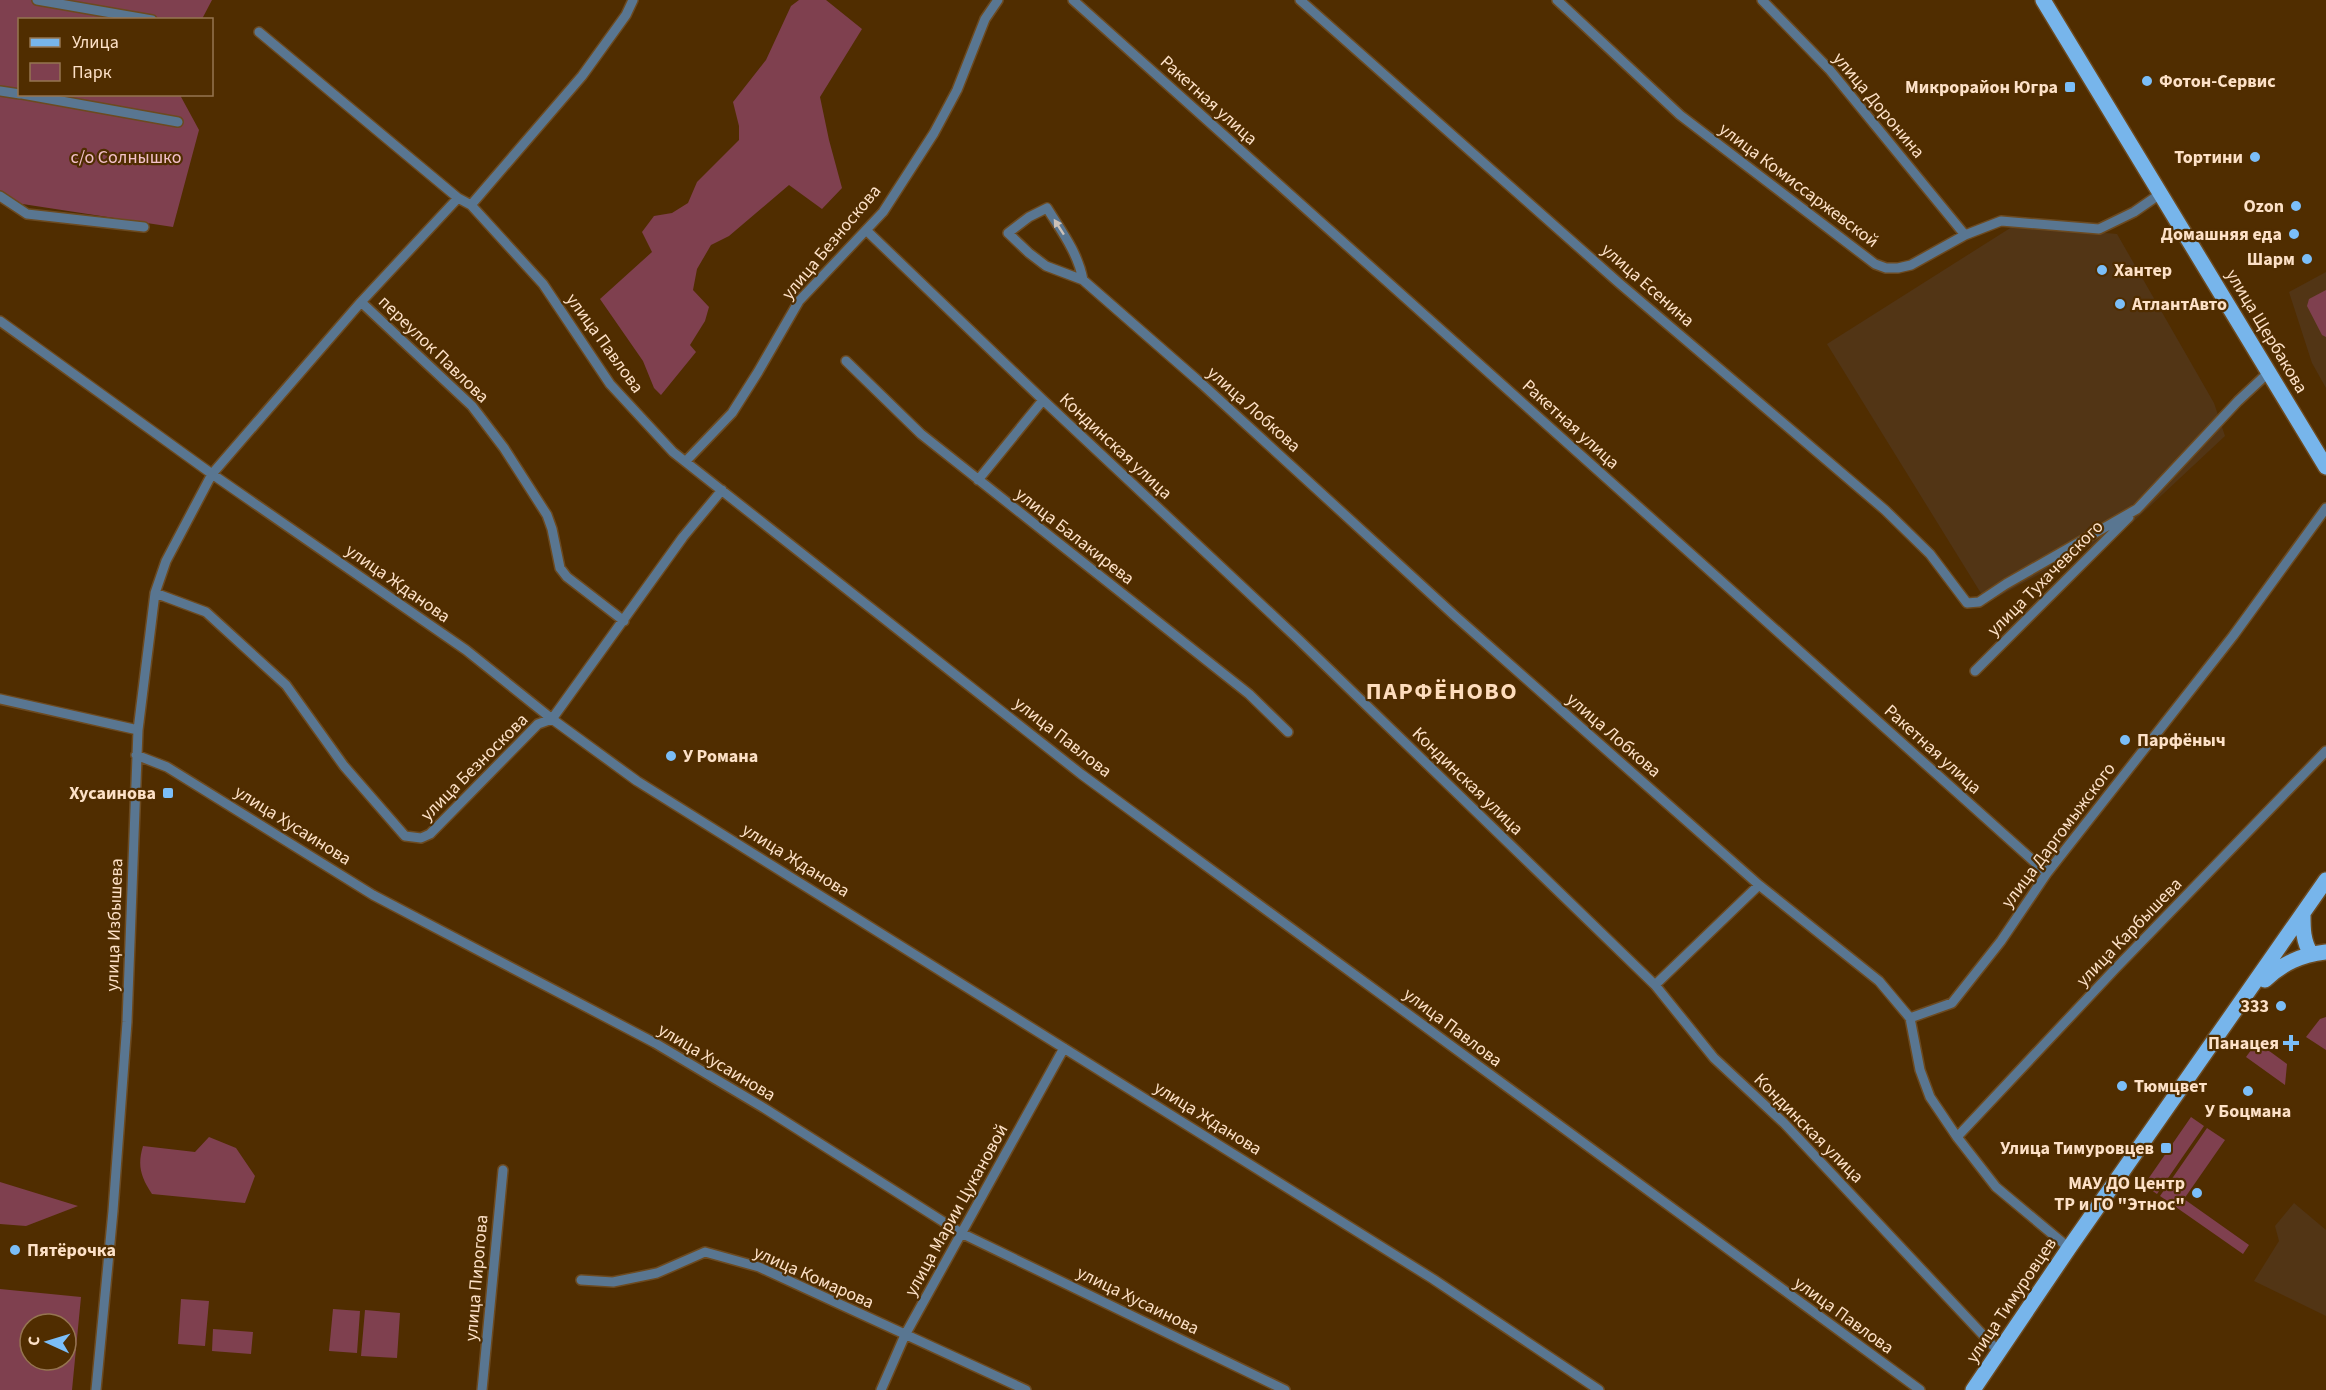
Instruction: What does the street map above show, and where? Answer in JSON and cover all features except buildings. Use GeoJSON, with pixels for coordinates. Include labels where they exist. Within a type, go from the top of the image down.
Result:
{"type":"FeatureCollection","features":[{"type":"Feature","properties":{"kind":"main road","name":"улица Щербакова"},"geometry":{"type":"LineString","coordinates":[[2043,0],[2326,466]]}},
{"type":"Feature","properties":{"kind":"main road","name":"улица Тимуровцев"},"geometry":{"type":"LineString","coordinates":[[1973,1390],[2069,1248],[2326,880]]}},
{"type":"Feature","properties":{"kind":"main road"},"geometry":{"type":"LineString","coordinates":[[2303,914],[2303,934],[2306,945],[2318,953]]}},
{"type":"Feature","properties":{"kind":"main road","name":"улица Тимуровцев"},"geometry":{"type":"LineString","coordinates":[[2247,996],[2278,968],[2296,958],[2318,953]]}},
{"type":"Feature","properties":{"kind":"street"},"geometry":{"type":"LineString","coordinates":[[37,0],[140,18]]}},
{"type":"Feature","properties":{"kind":"street"},"geometry":{"type":"LineString","coordinates":[[471,205],[582,76],[626,15],[633,0]]}},
{"type":"Feature","properties":{"kind":"street","name":"улица Безноскова"},"geometry":{"type":"LineString","coordinates":[[686,462],[732,413],[799,301],[883,212],[934,133],[957,90],[985,19],[998,0]]}},
{"type":"Feature","properties":{"kind":"street","name":"Ракетная улица"},"geometry":{"type":"LineString","coordinates":[[1073,0],[2047,873]]}},
{"type":"Feature","properties":{"kind":"street","name":"улица Есенина"},"geometry":{"type":"LineString","coordinates":[[1300,0],[1620,283],[1885,510],[1930,554],[1967,603]]}},
{"type":"Feature","properties":{"kind":"street","name":"улица Комиссаржевской"},"geometry":{"type":"LineString","coordinates":[[1557,0],[1680,115],[1875,264],[1886,268],[1911,265],[1965,235],[2001,221],[2099,229],[2134,212],[2160,194]]}},
{"type":"Feature","properties":{"kind":"street","name":"улица Доронина"},"geometry":{"type":"LineString","coordinates":[[1766,1],[1828,69],[1965,235]]}},
{"type":"Feature","properties":{"kind":"street","name":"улица Павлова"},"geometry":{"type":"LineString","coordinates":[[259,32],[458,198],[471,205],[543,284],[610,384],[673,452],[1081,774],[1920,1390]]}},
{"type":"Feature","properties":{"kind":"street"},"geometry":{"type":"LineString","coordinates":[[0,91],[18,94]]}},
{"type":"Feature","properties":{"kind":"street"},"geometry":{"type":"LineString","coordinates":[[32,96],[178,122]]}},
{"type":"Feature","properties":{"kind":"street"},"geometry":{"type":"LineString","coordinates":[[0,196],[27,214],[144,227]]}},
{"type":"Feature","properties":{"kind":"street","name":"переулок Павлова"},"geometry":{"type":"LineString","coordinates":[[212,474],[361,302],[458,198]]}},
{"type":"Feature","properties":{"kind":"street","name":"улица Лобкова"},"geometry":{"type":"LineString","coordinates":[[1083,280],[1080,263],[1047,208],[1029,217],[1008,233],[1046,266],[1083,280],[1202,384],[1454,615],[1759,885],[1879,981],[1910,1018],[1920,1070],[1930,1097],[1958,1137],[1996,1187],[2069,1248]]}},
{"type":"Feature","properties":{"kind":"street","name":"Кондинская улица"},"geometry":{"type":"LineString","coordinates":[[867,231],[1298,639],[1654,985],[1714,1058],[1784,1123],[1999,1352]]}},
{"type":"Feature","properties":{"kind":"street","name":"переулок Павлова"},"geometry":{"type":"LineString","coordinates":[[361,302],[472,406],[504,448],[547,515],[560,568],[567,577],[624,621]]}},
{"type":"Feature","properties":{"kind":"street","name":"улица Жданова"},"geometry":{"type":"LineString","coordinates":[[0,321],[212,474],[466,650],[552,719],[638,781],[1433,1279],[1599,1390]]}},
{"type":"Feature","properties":{"kind":"street","name":"улица Балакирева"},"geometry":{"type":"LineString","coordinates":[[846,361],[921,434],[1250,694],[1288,732]]}},
{"type":"Feature","properties":{"kind":"street","name":"улица Тухачевского"},"geometry":{"type":"LineString","coordinates":[[1975,671],[2137,509],[2234,405],[2270,372]]}},
{"type":"Feature","properties":{"kind":"street"},"geometry":{"type":"LineString","coordinates":[[978,480],[1043,400]]}},
{"type":"Feature","properties":{"kind":"street","name":"улица Избышева"},"geometry":{"type":"LineString","coordinates":[[96,1390],[127,1022],[136,755],[155,593],[166,561],[212,474]]}},
{"type":"Feature","properties":{"kind":"street","name":"улица Безноскова"},"geometry":{"type":"LineString","coordinates":[[155,593],[206,612],[286,685],[344,766],[405,836],[421,838],[430,834],[538,724],[552,719],[683,537],[722,490]]}},
{"type":"Feature","properties":{"kind":"street","name":"улица Даргомыжского"},"geometry":{"type":"LineString","coordinates":[[1910,1018],[1952,1003],[2001,941],[2047,873],[2233,636],[2326,508]]}},
{"type":"Feature","properties":{"kind":"street","name":"улица Тухачевского"},"geometry":{"type":"LineString","coordinates":[[1967,603],[1979,602],[2006,584],[2137,509]]}},
{"type":"Feature","properties":{"kind":"street"},"geometry":{"type":"LineString","coordinates":[[0,699],[138,730]]}},
{"type":"Feature","properties":{"kind":"street","name":"улица Карбышева"},"geometry":{"type":"LineString","coordinates":[[1958,1137],[2115,969],[2326,751]]}},
{"type":"Feature","properties":{"kind":"street","name":"улица Хусаинова"},"geometry":{"type":"LineString","coordinates":[[136,755],[167,767],[373,895],[655,1043],[961,1233],[1285,1390]]}},
{"type":"Feature","properties":{"kind":"street"},"geometry":{"type":"LineString","coordinates":[[1654,985],[1759,885]]}},
{"type":"Feature","properties":{"kind":"street","name":"улица Марии Цукановой"},"geometry":{"type":"LineString","coordinates":[[881,1390],[905,1335],[1065,1048]]}},
{"type":"Feature","properties":{"kind":"street","name":"улица Пирогова"},"geometry":{"type":"LineString","coordinates":[[482,1390],[503,1170]]}},
{"type":"Feature","properties":{"kind":"street","name":"улица Комарова"},"geometry":{"type":"LineString","coordinates":[[581,1280],[613,1282],[657,1273],[705,1252],[759,1267],[1026,1390]]}},
{"type":"Feature","properties":{"kind":"shaded area"},"geometry":{"type":"Polygon","coordinates":[[[2015,225],[2117,234],[2214,403],[2225,436],[2132,523],[1987,603],[1827,344],[2015,225]]]}},
{"type":"Feature","properties":{"kind":"shaded area"},"geometry":{"type":"Polygon","coordinates":[[[2326,272],[2326,388],[2312,363],[2289,292],[2326,272]]]}},
{"type":"Feature","properties":{"kind":"shaded area"},"geometry":{"type":"Polygon","coordinates":[[[2294,1203],[2326,1230],[2326,1316],[2254,1281],[2279,1241],[2275,1226],[2294,1203]]]}},
{"type":"Feature","properties":{"kind":"green space","name":"с/о Солнышко"},"geometry":{"type":"Polygon","coordinates":[[[0,0],[212,0],[203,18],[18,18],[18,96],[181,96],[199,130],[173,227],[16,203],[0,192],[0,0]]]}},
{"type":"Feature","properties":{"kind":"green space"},"geometry":{"type":"Polygon","coordinates":[[[799,0],[826,0],[862,29],[820,97],[842,188],[822,209],[789,185],[729,236],[711,245],[697,269],[693,290],[709,307],[705,321],[690,345],[696,352],[661,395],[654,388],[643,361],[600,299],[652,252],[642,232],[654,216],[672,213],[688,203],[697,182],[739,140],[739,126],[733,102],[766,60],[791,6],[799,0]]]}},
{"type":"Feature","properties":{"kind":"green space"},"geometry":{"type":"Polygon","coordinates":[[[2326,290],[2326,337],[2322,335],[2307,306],[2309,299],[2326,290]]]}},
{"type":"Feature","properties":{"kind":"green space"},"geometry":{"type":"Polygon","coordinates":[[[2326,1017],[2326,1050],[2306,1037],[2320,1019],[2326,1017]]]}},
{"type":"Feature","properties":{"kind":"green space"},"geometry":{"type":"Polygon","coordinates":[[[2257,1042],[2287,1064],[2285,1085],[2246,1057],[2257,1042]]]}},
{"type":"Feature","properties":{"kind":"green space"},"geometry":{"type":"Polygon","coordinates":[[[2191,1117],[2204,1126],[2157,1194],[2144,1185],[2191,1117]]]}},
{"type":"Feature","properties":{"kind":"green space"},"geometry":{"type":"Polygon","coordinates":[[[2207,1128],[2225,1140],[2184,1199],[2249,1245],[2243,1254],[2160,1196],[2207,1128]]]}},
{"type":"Feature","properties":{"kind":"green space"},"geometry":{"type":"Polygon","coordinates":[[[209,1137],[236,1148],[255,1176],[245,1203],[152,1194],[141,1171],[140,1160],[143,1146],[195,1152],[209,1137]]]}},
{"type":"Feature","properties":{"kind":"green space"},"geometry":{"type":"Polygon","coordinates":[[[0,1182],[78,1206],[26,1226],[0,1224],[0,1182]]]}},
{"type":"Feature","properties":{"kind":"green space"},"geometry":{"type":"Polygon","coordinates":[[[0,1289],[81,1297],[78,1328],[78,1312],[18,1312],[18,1372],[74,1372],[72,1390],[0,1390],[0,1289]]]}},
{"type":"Feature","properties":{"kind":"green space"},"geometry":{"type":"Polygon","coordinates":[[[181,1299],[209,1301],[205,1346],[178,1344],[181,1299]]]}},
{"type":"Feature","properties":{"kind":"green space"},"geometry":{"type":"Polygon","coordinates":[[[333,1309],[360,1311],[357,1353],[329,1351],[333,1309]]]}},
{"type":"Feature","properties":{"kind":"green space"},"geometry":{"type":"Polygon","coordinates":[[[365,1310],[400,1313],[397,1358],[361,1356],[365,1310]]]}},
{"type":"Feature","properties":{"kind":"green space"},"geometry":{"type":"Polygon","coordinates":[[[213,1329],[253,1332],[251,1354],[212,1351],[213,1329]]]}},
{"type":"Feature","properties":{"kind":"place","name":"Фотон-Сервис"},"geometry":{"type":"Point","coordinates":[2147,81]}},
{"type":"Feature","properties":{"kind":"place","name":"Микрорайон Югра"},"geometry":{"type":"Point","coordinates":[2070,87]}},
{"type":"Feature","properties":{"kind":"place","name":"Тортини"},"geometry":{"type":"Point","coordinates":[2255,157]}},
{"type":"Feature","properties":{"kind":"place","name":"Ozon"},"geometry":{"type":"Point","coordinates":[2296,206]}},
{"type":"Feature","properties":{"kind":"place","name":"Домашняя еда"},"geometry":{"type":"Point","coordinates":[2294,234]}},
{"type":"Feature","properties":{"kind":"place","name":"Шарм"},"geometry":{"type":"Point","coordinates":[2307,259]}},
{"type":"Feature","properties":{"kind":"place","name":"Хантер"},"geometry":{"type":"Point","coordinates":[2102,270]}},
{"type":"Feature","properties":{"kind":"place","name":"АтлантАвто"},"geometry":{"type":"Point","coordinates":[2120,304]}},
{"type":"Feature","properties":{"kind":"place","name":"Парфёныч"},"geometry":{"type":"Point","coordinates":[2125,740]}},
{"type":"Feature","properties":{"kind":"place","name":"У Романа"},"geometry":{"type":"Point","coordinates":[671,756]}},
{"type":"Feature","properties":{"kind":"place","name":"Хусаинова"},"geometry":{"type":"Point","coordinates":[168,793]}},
{"type":"Feature","properties":{"kind":"place","name":"333"},"geometry":{"type":"Point","coordinates":[2281,1006]}},
{"type":"Feature","properties":{"kind":"place","name":"Панацея"},"geometry":{"type":"Point","coordinates":[2291,1043]}},
{"type":"Feature","properties":{"kind":"place","name":"Тюмцвет"},"geometry":{"type":"Point","coordinates":[2122,1086]}},
{"type":"Feature","properties":{"kind":"place","name":"У Боцмана"},"geometry":{"type":"Point","coordinates":[2248,1091]}},
{"type":"Feature","properties":{"kind":"place","name":"Улица Тимуровцев"},"geometry":{"type":"Point","coordinates":[2166,1148]}},
{"type":"Feature","properties":{"kind":"place","name":"МАУ ДО Центр ТР и ГО \"Этнос\""},"geometry":{"type":"Point","coordinates":[2197,1193]}},
{"type":"Feature","properties":{"kind":"place","name":"Пятёрочка"},"geometry":{"type":"Point","coordinates":[15,1250]}},
{"type":"Feature","properties":{"kind":"district","name":"ПАРФЁНОВО"},"geometry":{"type":"Point","coordinates":[1442,691]}}]}
